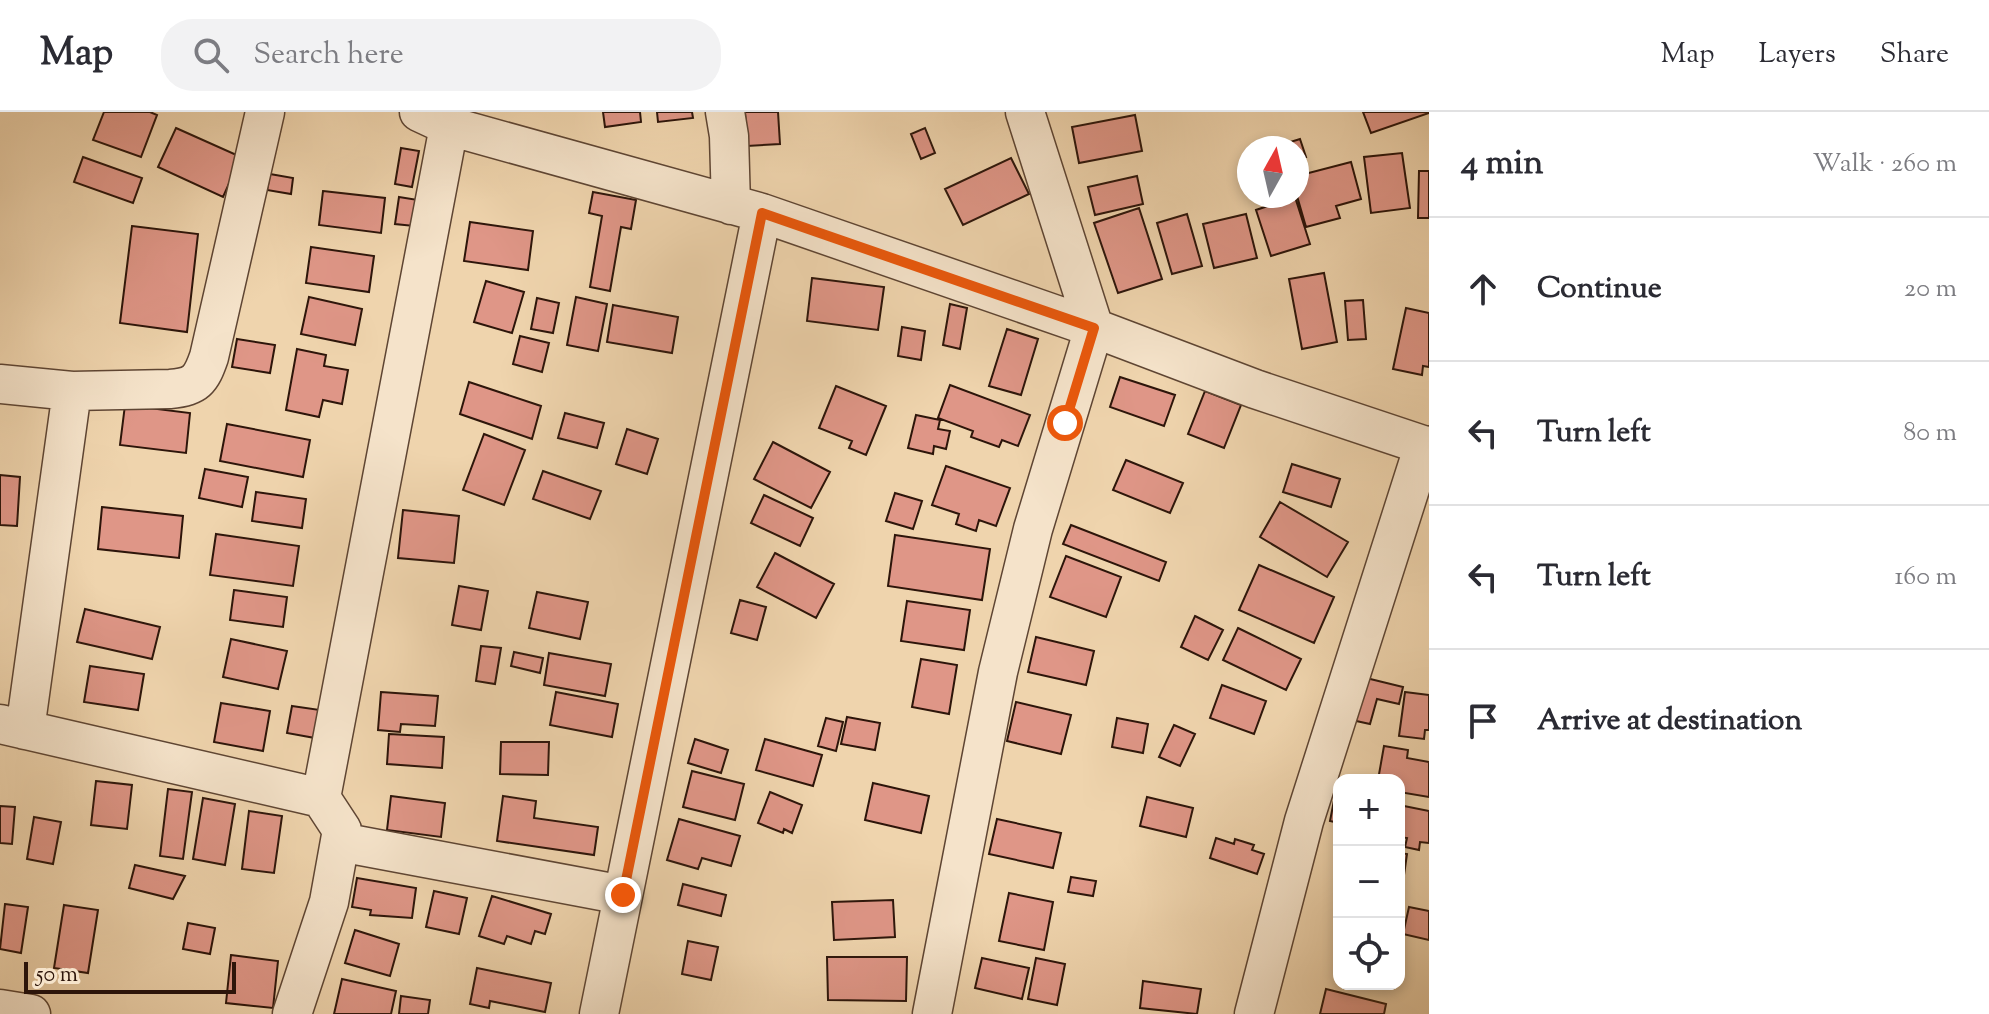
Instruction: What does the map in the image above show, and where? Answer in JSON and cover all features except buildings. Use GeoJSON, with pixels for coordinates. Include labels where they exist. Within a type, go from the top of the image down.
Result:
{"type":"FeatureCollection","features":[{"type":"Feature","properties":{"kind":"street"},"geometry":{"type":"LineString","coordinates":[[0,384],[72,391],[183,388],[202,377],[265,112]]}},
{"type":"Feature","properties":{"kind":"street"},"geometry":{"type":"LineString","coordinates":[[599,1014],[747,209],[725,112]]}},
{"type":"Feature","properties":{"kind":"street"},"geometry":{"type":"LineString","coordinates":[[932,1014],[998,672],[1033,529],[1094,328],[1025,112]]}},
{"type":"Feature","properties":{"kind":"street"},"geometry":{"type":"LineString","coordinates":[[292,1014],[329,902],[342,830],[321,798],[434,119],[747,209],[1094,328],[1255,389],[1427,446],[1304,821],[1254,1014]]}},
{"type":"Feature","properties":{"kind":"street"},"geometry":{"type":"LineString","coordinates":[[72,391],[12,727],[321,798]]}},
{"type":"Feature","properties":{"kind":"street"},"geometry":{"type":"LineString","coordinates":[[340,842],[623,895]]}},
{"type":"Feature","properties":{"kind":"street"},"geometry":{"type":"LineString","coordinates":[[0,1009],[31,1014]]}},
{"type":"Feature","properties":{"kind":"route"},"geometry":{"type":"LineString","coordinates":[[623,895],[762,213],[1094,328],[1065,423]]}}]}
